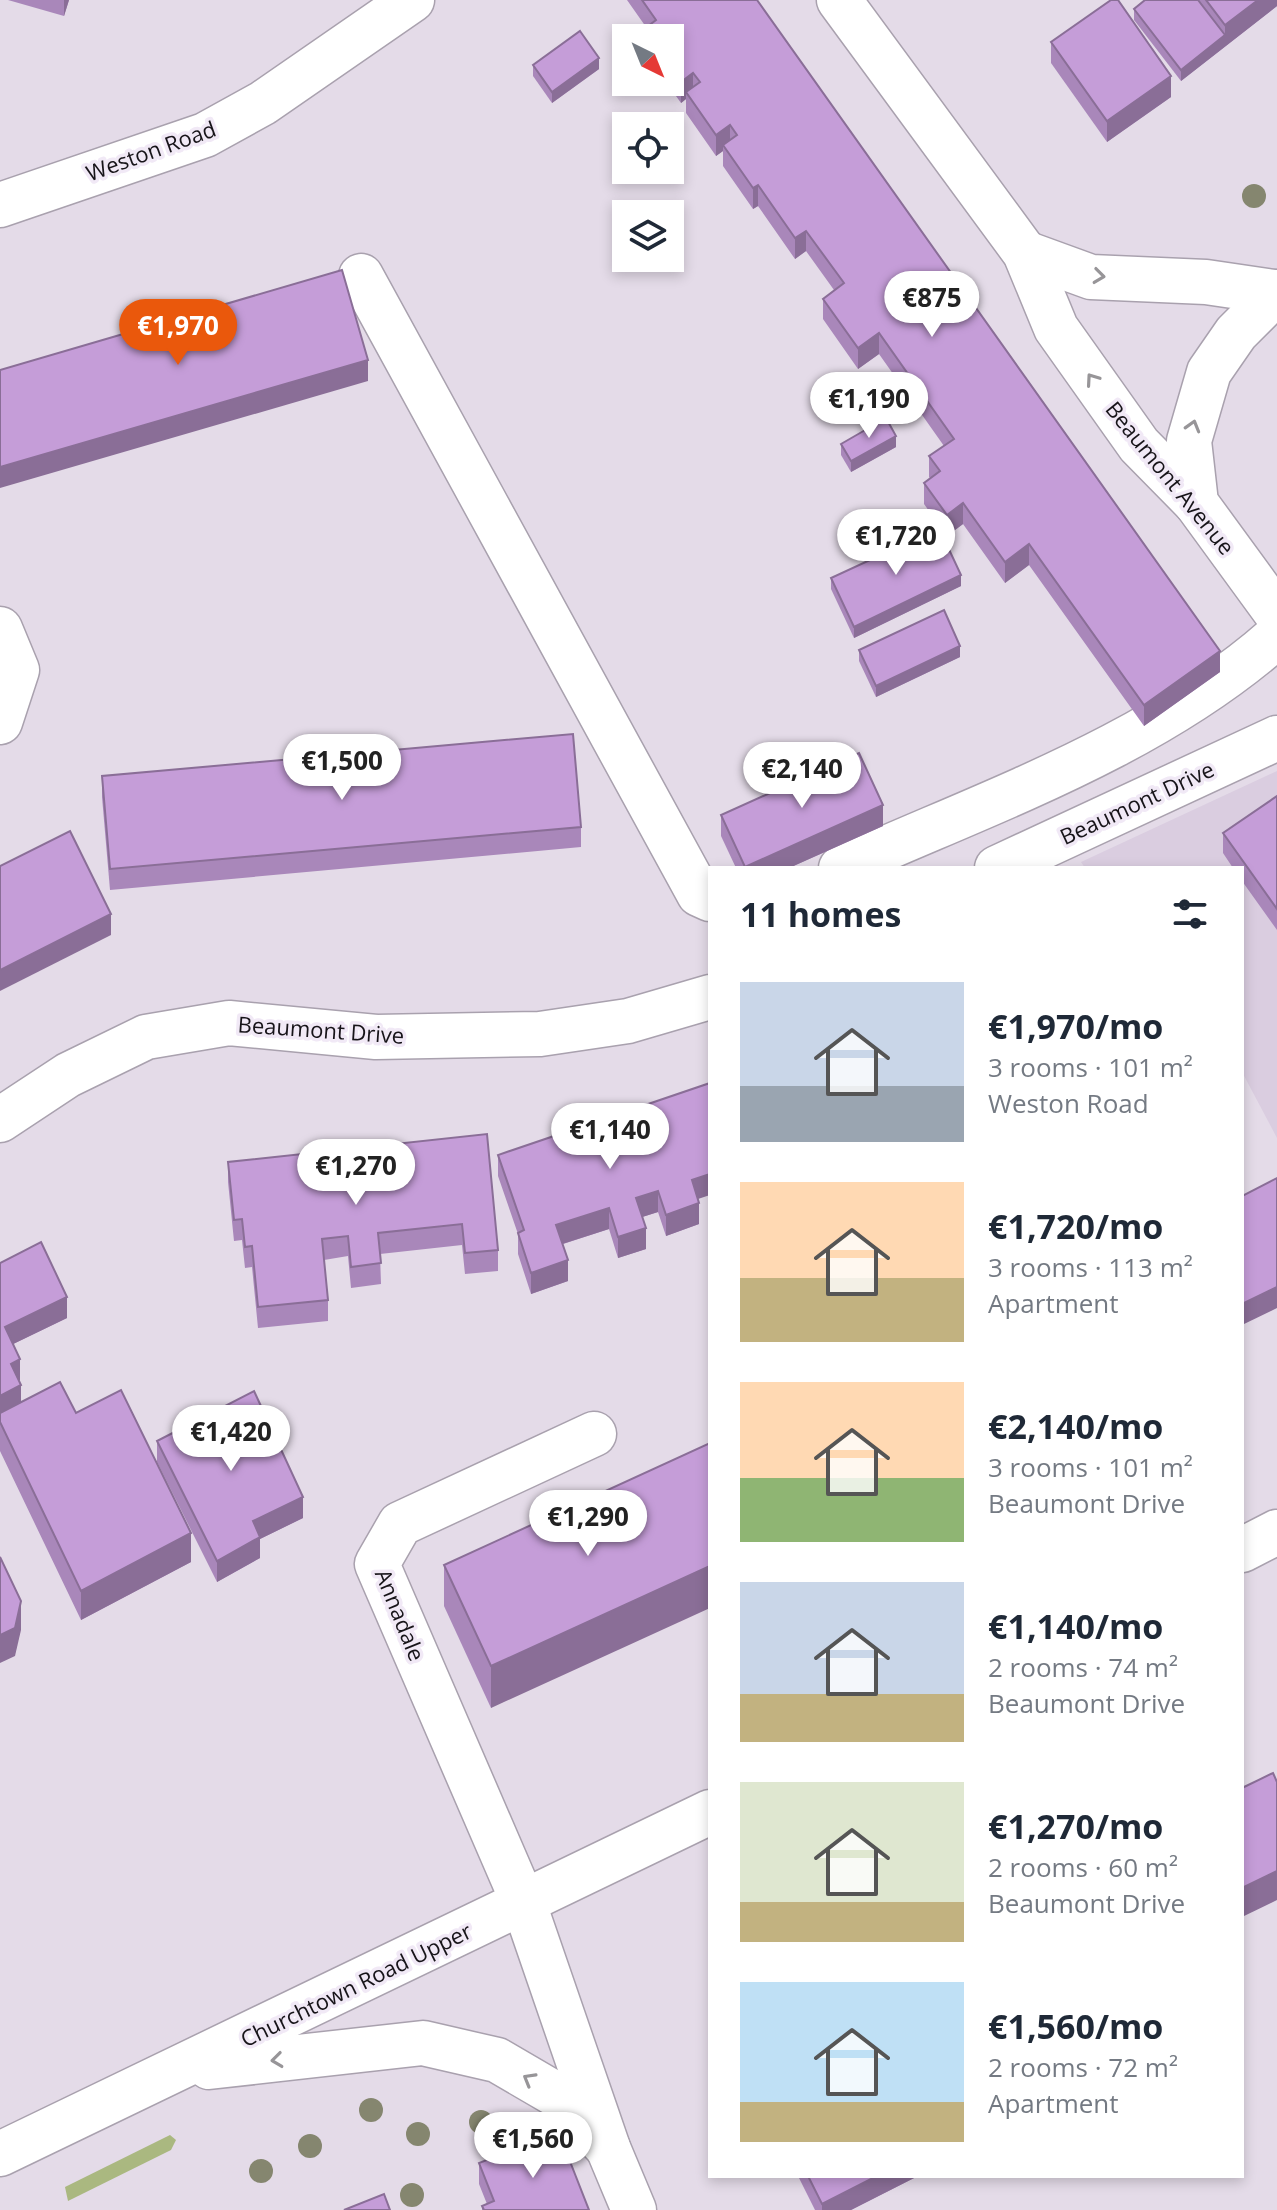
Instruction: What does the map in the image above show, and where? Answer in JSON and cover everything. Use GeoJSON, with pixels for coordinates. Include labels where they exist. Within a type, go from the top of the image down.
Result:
{"type":"FeatureCollection","features":[{"type":"Feature","properties":{"kind":"street","name":"Weston Road"},"geometry":{"type":"LineString","coordinates":[[0,205],[205,135],[263,103],[412,0]]}},
{"type":"Feature","properties":{"kind":"street","name":"Beaumont Avenue"},"geometry":{"type":"LineString","coordinates":[[839,0],[1025,253],[1056,328],[1139,445],[1196,503],[1277,614]]}},
{"type":"Feature","properties":{"kind":"street"},"geometry":{"type":"LineString","coordinates":[[1025,253],[1091,277],[1206,282],[1276,292]]}},
{"type":"Feature","properties":{"kind":"street"},"geometry":{"type":"LineString","coordinates":[[361,276],[699,894],[708,898]]}},
{"type":"Feature","properties":{"kind":"street"},"geometry":{"type":"LineString","coordinates":[[1196,503],[1189,441],[1209,372],[1236,333],[1276,292]]}},
{"type":"Feature","properties":{"kind":"street"},"geometry":{"type":"LineString","coordinates":[[0,629],[17,670],[0,722]]}},
{"type":"Feature","properties":{"kind":"street"},"geometry":{"type":"LineString","coordinates":[[845,866],[1146,731],[1255,655],[1277,636]]}},
{"type":"Feature","properties":{"kind":"street","name":"Beaumont Drive"},"geometry":{"type":"LineString","coordinates":[[1001,866],[1277,738]]}},
{"type":"Feature","properties":{"kind":"street","name":"Beaumont Drive"},"geometry":{"type":"LineString","coordinates":[[0,1120],[68,1075],[146,1037],[229,1023],[376,1037],[540,1034],[628,1021],[708,998]]}},
{"type":"Feature","properties":{"kind":"street","name":"Annadale"},"geometry":{"type":"LineString","coordinates":[[524,1904],[377,1564],[400,1524],[594,1434]]}},
{"type":"Feature","properties":{"kind":"street"},"geometry":{"type":"LineString","coordinates":[[1244,1549],[1277,1532]]}},
{"type":"Feature","properties":{"kind":"street","name":"Churchtown Road Upper"},"geometry":{"type":"LineString","coordinates":[[0,2154],[179,2071],[708,1813]]}},
{"type":"Feature","properties":{"kind":"street"},"geometry":{"type":"LineString","coordinates":[[524,1904],[608,2148],[634,2210]]}},
{"type":"Feature","properties":{"kind":"street"},"geometry":{"type":"LineString","coordinates":[[179,2071],[423,2043],[497,2060],[557,2095],[608,2148]]}},
{"type":"Feature","properties":{"kind":"shaded area"},"geometry":{"type":"Polygon","coordinates":[[[1277,771],[1277,1138],[1244,1076],[1244,866],[1084,866],[1081,862],[1277,771]]]}},
{"type":"Feature","properties":{"kind":"green space"},"geometry":{"type":"Polygon","coordinates":[[[170,2135],[176,2140],[171,2150],[68,2201],[65,2187],[170,2135]]]}},
{"type":"Feature","properties":{"kind":"building"},"geometry":{"type":"Polygon","coordinates":[[[642,0],[757,0],[1220,651],[1144,705],[1029,544],[1005,562],[963,503],[947,515],[924,483],[940,471],[929,456],[954,439],[879,333],[858,348],[823,299],[844,283],[806,231],[795,238],[758,185],[753,188],[723,145],[737,135],[730,125],[716,135],[686,92],[700,82],[693,73],[684,80],[684,24],[651,24],[656,20],[642,0]]]}},
{"type":"Feature","properties":{"kind":"building"},"geometry":{"type":"Polygon","coordinates":[[[1111,0],[1118,0],[1171,76],[1107,121],[1051,42],[1111,0]]]}},
{"type":"Feature","properties":{"kind":"building"},"geometry":{"type":"Polygon","coordinates":[[[1145,0],[1198,0],[1225,35],[1181,70],[1134,9],[1145,0]]]}},
{"type":"Feature","properties":{"kind":"building"},"geometry":{"type":"Polygon","coordinates":[[[1206,0],[1258,0],[1225,25],[1206,0]]]}},
{"type":"Feature","properties":{"kind":"building"},"geometry":{"type":"Polygon","coordinates":[[[580,31],[599,58],[552,92],[533,65],[580,31]]]}},
{"type":"Feature","properties":{"kind":"building"},"geometry":{"type":"Polygon","coordinates":[[[342,270],[368,360],[0,467],[0,370],[342,270]]]}},
{"type":"Feature","properties":{"kind":"building"},"geometry":{"type":"Polygon","coordinates":[[[886,418],[896,436],[851,461],[841,444],[886,418]]]}},
{"type":"Feature","properties":{"kind":"building"},"geometry":{"type":"Polygon","coordinates":[[[939,528],[961,575],[854,627],[831,578],[939,528]]]}},
{"type":"Feature","properties":{"kind":"building"},"geometry":{"type":"Polygon","coordinates":[[[944,610],[960,646],[876,686],[859,650],[944,610]]]}},
{"type":"Feature","properties":{"kind":"building"},"geometry":{"type":"Polygon","coordinates":[[[573,734],[581,827],[110,869],[102,776],[573,734]]]}},
{"type":"Feature","properties":{"kind":"building"},"geometry":{"type":"Polygon","coordinates":[[[859,753],[883,805],[747,866],[721,815],[859,753]]]}},
{"type":"Feature","properties":{"kind":"building"},"geometry":{"type":"Polygon","coordinates":[[[1277,796],[1277,909],[1223,833],[1277,796]]]}},
{"type":"Feature","properties":{"kind":"building"},"geometry":{"type":"Polygon","coordinates":[[[70,831],[111,914],[0,970],[0,866],[70,831]]]}},
{"type":"Feature","properties":{"kind":"building"},"geometry":{"type":"Polygon","coordinates":[[[708,1084],[708,1175],[692,1180],[699,1203],[666,1215],[658,1191],[636,1198],[646,1228],[618,1237],[609,1208],[556,1225],[568,1260],[531,1273],[518,1233],[524,1230],[498,1155],[708,1084]]]}},
{"type":"Feature","properties":{"kind":"building"},"geometry":{"type":"Polygon","coordinates":[[[487,1134],[498,1250],[465,1253],[462,1224],[378,1233],[381,1263],[351,1267],[348,1236],[322,1239],[328,1300],[258,1307],[252,1246],[245,1247],[242,1219],[234,1220],[228,1162],[487,1134]]]}},
{"type":"Feature","properties":{"kind":"building"},"geometry":{"type":"Polygon","coordinates":[[[1277,1178],[1277,1287],[1244,1303],[1244,1195],[1277,1178]]]}},
{"type":"Feature","properties":{"kind":"building"},"geometry":{"type":"Polygon","coordinates":[[[41,1242],[67,1297],[5,1327],[20,1359],[11,1364],[21,1385],[0,1396],[0,1263],[41,1242]]]}},
{"type":"Feature","properties":{"kind":"building"},"geometry":{"type":"Polygon","coordinates":[[[60,1382],[76,1413],[121,1390],[191,1533],[81,1591],[0,1422],[0,1413],[60,1382]]]}},
{"type":"Feature","properties":{"kind":"building"},"geometry":{"type":"Polygon","coordinates":[[[254,1391],[303,1497],[253,1521],[260,1537],[217,1561],[157,1441],[254,1391]]]}},
{"type":"Feature","properties":{"kind":"building"},"geometry":{"type":"Polygon","coordinates":[[[708,1444],[708,1567],[491,1666],[444,1565],[708,1444]]]}},
{"type":"Feature","properties":{"kind":"building"},"geometry":{"type":"Polygon","coordinates":[[[0,1557],[21,1601],[15,1628],[0,1635],[0,1557]]]}},
{"type":"Feature","properties":{"kind":"building"},"geometry":{"type":"Polygon","coordinates":[[[1273,1773],[1277,1782],[1277,1871],[1244,1887],[1244,1787],[1273,1773]]]}},
{"type":"Feature","properties":{"kind":"building"},"geometry":{"type":"Polygon","coordinates":[[[562,2141],[589,2210],[484,2210],[482,2206],[494,2201],[479,2163],[533,2142],[536,2152],[562,2141]]]}},
{"type":"Feature","properties":{"kind":"building"},"geometry":{"type":"Polygon","coordinates":[[[809,2178],[873,2178],[822,2204],[809,2178]]]}},
{"type":"Feature","properties":{"kind":"building"},"geometry":{"type":"Polygon","coordinates":[[[384,2194],[390,2210],[344,2210],[384,2194]]]}}]}
